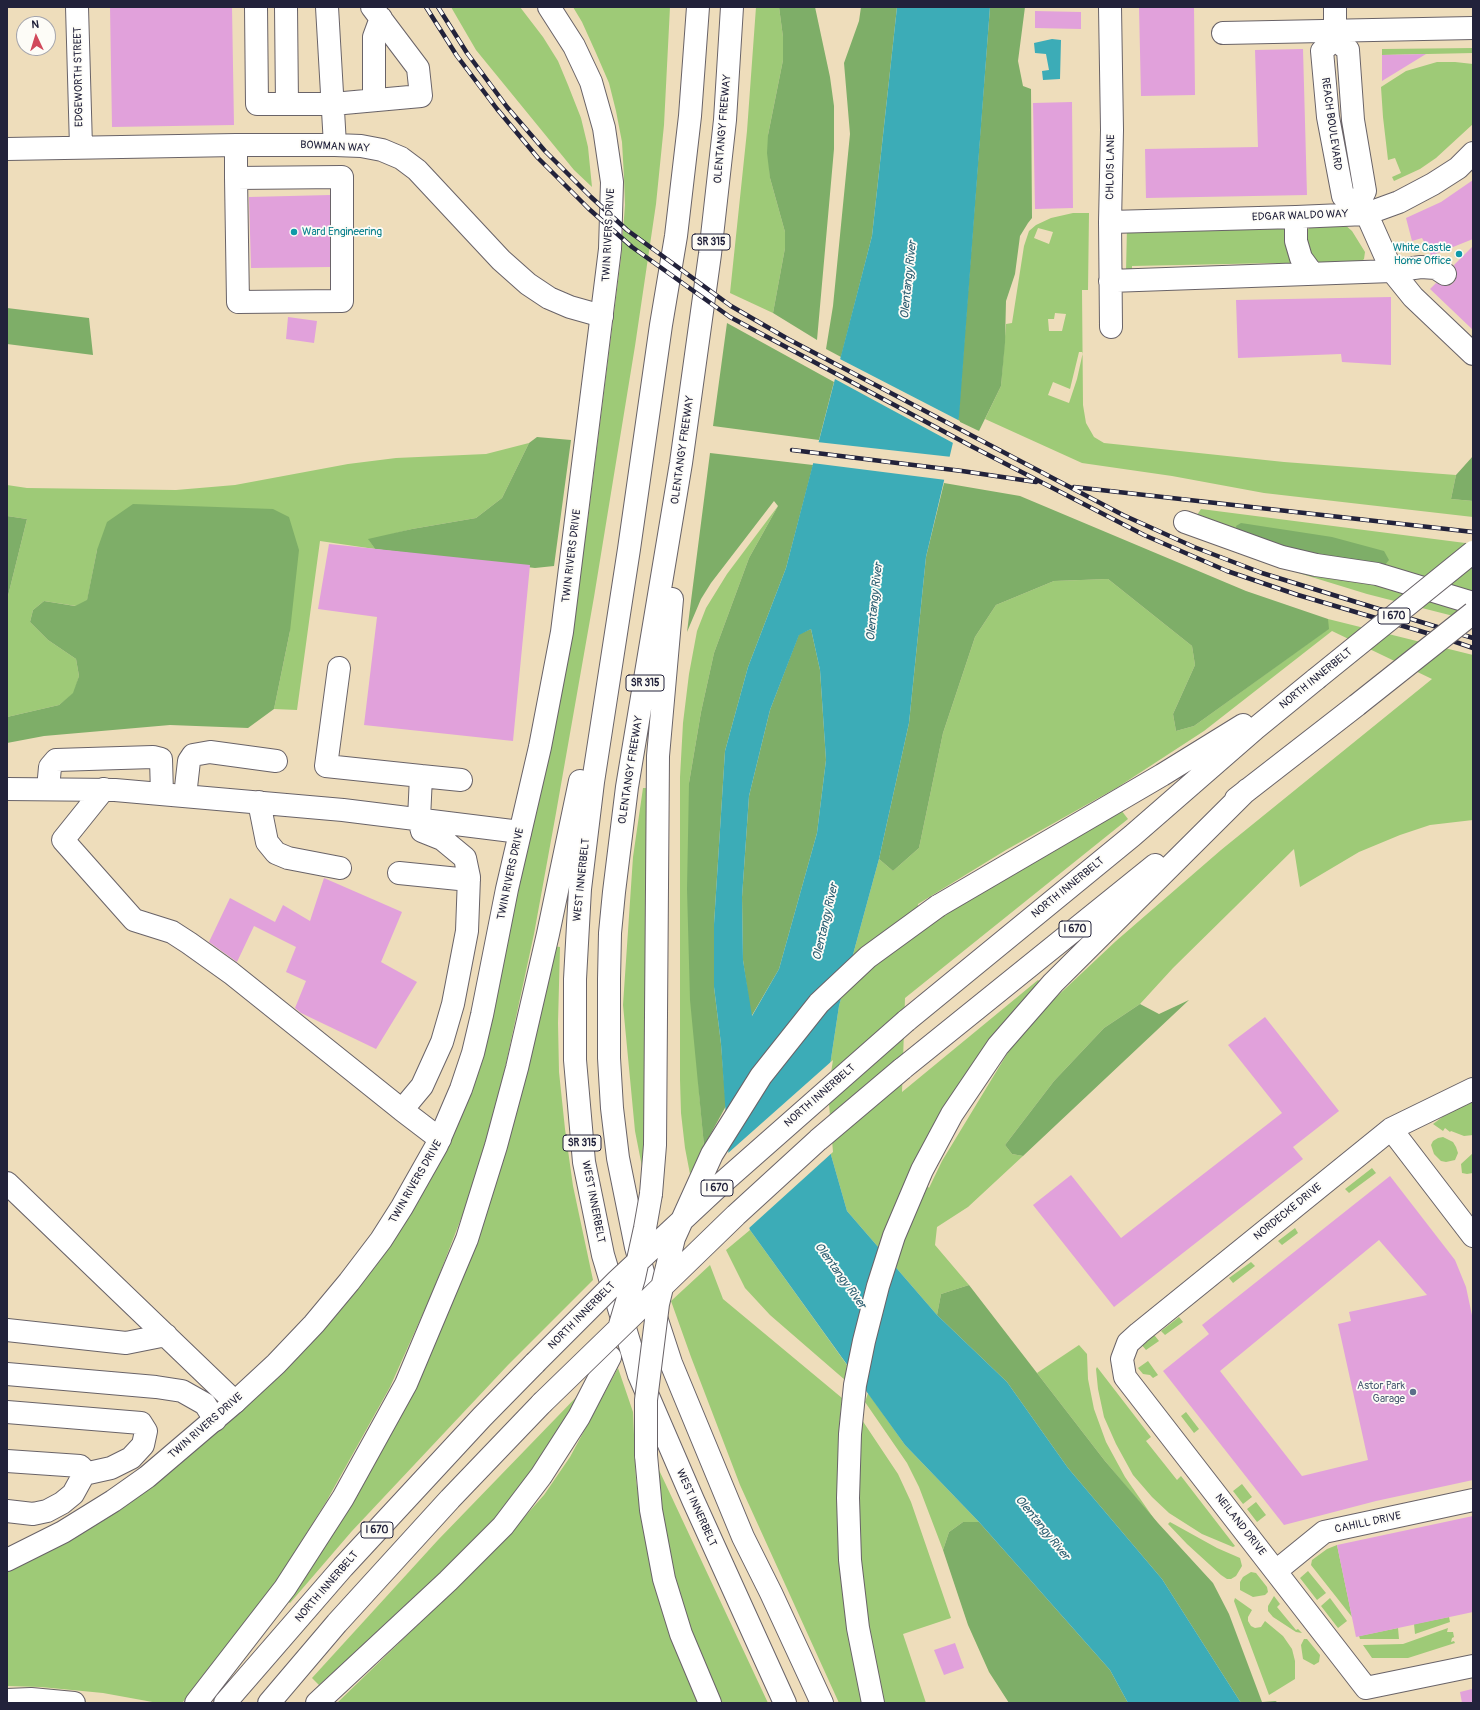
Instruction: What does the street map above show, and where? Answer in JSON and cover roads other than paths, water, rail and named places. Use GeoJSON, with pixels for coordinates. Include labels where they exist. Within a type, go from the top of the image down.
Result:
{"type":"FeatureCollection","features":[{"type":"Feature","properties":{"kind":"main road","name":"EDGEWORTH STREET"},"geometry":{"type":"LineString","coordinates":[[77,7],[81,147]]}},
{"type":"Feature","properties":{"kind":"main road"},"geometry":{"type":"LineString","coordinates":[[256,7],[257,104],[333,104],[421,96],[418,68],[377,13]]}},
{"type":"Feature","properties":{"kind":"main road"},"geometry":{"type":"LineString","coordinates":[[286,7],[287,104]]}},
{"type":"Feature","properties":{"kind":"main road"},"geometry":{"type":"LineString","coordinates":[[327,7],[335,145]]}},
{"type":"Feature","properties":{"kind":"main road","name":"TWIN RIVERS DRIVE"},"geometry":{"type":"LineString","coordinates":[[7,1560],[63,1532],[113,1501],[147,1477],[215,1420],[276,1364],[314,1324],[381,1240],[421,1177],[440,1139],[461,1089],[473,1053],[520,832],[540,746],[562,632],[610,249],[612,182],[604,128],[591,82],[574,46],[549,7]]}},
{"type":"Feature","properties":{"kind":"main road","name":"SR 315"},"geometry":{"type":"LineString","coordinates":[[629,549],[661,325],[676,236],[690,116],[698,7]]}},
{"type":"Feature","properties":{"kind":"main road","name":"OLENTANGY FREEWAY"},"geometry":{"type":"LineString","coordinates":[[732,7],[725,120],[710,254],[680,476],[627,787],[614,892],[610,933],[609,1058],[612,1108],[618,1158],[636,1247],[652,1306],[671,1363],[743,1537],[771,1593],[822,1703]]}},
{"type":"Feature","properties":{"kind":"main road","name":"CHLOIS LANE"},"geometry":{"type":"LineString","coordinates":[[1110,7],[1112,130],[1110,222],[1111,327]]}},
{"type":"Feature","properties":{"kind":"main road"},"geometry":{"type":"LineString","coordinates":[[1335,7],[1335,35]]}},
{"type":"Feature","properties":{"kind":"main road"},"geometry":{"type":"LineString","coordinates":[[374,100],[374,37],[377,13]]}},
{"type":"Feature","properties":{"kind":"main road"},"geometry":{"type":"LineString","coordinates":[[1222,33],[1335,35],[1473,28]]}},
{"type":"Feature","properties":{"kind":"main road","name":"REACH BOULEVARD"},"geometry":{"type":"LineString","coordinates":[[1335,35],[1322,51],[1328,117],[1343,196],[1362,208]]}},
{"type":"Feature","properties":{"kind":"main road","name":"BOWMAN WAY"},"geometry":{"type":"LineString","coordinates":[[7,149],[236,145],[335,145],[361,146],[382,150],[402,158],[418,170],[433,184],[501,260],[528,284],[549,298],[570,307],[602,316]]}},
{"type":"Feature","properties":{"kind":"main road"},"geometry":{"type":"LineString","coordinates":[[236,145],[236,178],[238,302],[342,301],[342,177],[236,178]]}},
{"type":"Feature","properties":{"kind":"main road","name":"EDGAR WALDO WAY"},"geometry":{"type":"LineString","coordinates":[[1110,222],[1296,217],[1399,202],[1433,184],[1458,168],[1473,153]]}},
{"type":"Feature","properties":{"kind":"main road"},"geometry":{"type":"LineString","coordinates":[[1362,208],[1392,271],[1413,297],[1473,354]]}},
{"type":"Feature","properties":{"kind":"main road"},"geometry":{"type":"LineString","coordinates":[[1296,217],[1296,241],[1301,258],[1312,273]]}},
{"type":"Feature","properties":{"kind":"main road"},"geometry":{"type":"LineString","coordinates":[[1110,281],[1392,271],[1421,268],[1436,268],[1445,274]]}},
{"type":"Feature","properties":{"kind":"main road"},"geometry":{"type":"LineString","coordinates":[[317,1703],[448,1581],[503,1526],[541,1476],[575,1423],[610,1357],[625,1312],[645,1228],[651,1194],[655,1145],[658,756],[673,588],[680,476]]}},
{"type":"Feature","properties":{"kind":"main road"},"geometry":{"type":"LineString","coordinates":[[1185,522],[1282,557],[1316,565],[1377,574],[1473,603]]}},
{"type":"Feature","properties":{"kind":"main road"},"geometry":{"type":"LineString","coordinates":[[196,1703],[284,1588],[343,1498],[406,1384],[467,1239],[496,1146],[519,1060],[548,934],[629,549]]}},
{"type":"Feature","properties":{"kind":"main road","name":"WEST INNERBELT"},"geometry":{"type":"LineString","coordinates":[[629,549],[593,782],[580,889],[575,978],[575,1060],[584,1162],[603,1255],[639,1375],[693,1500],[785,1703]]}},
{"type":"Feature","properties":{"kind":"main road","name":"NORTH INNERBELT"},"geometry":{"type":"LineString","coordinates":[[225,1703],[344,1567],[482,1417],[617,1281],[722,1184],[906,1021],[1132,836],[1256,728],[1473,552]]}},
{"type":"Feature","properties":{"kind":"main road","name":"I 670"},"geometry":{"type":"LineString","coordinates":[[269,1703],[348,1611],[542,1403],[736,1214],[818,1140],[902,1069],[1247,790],[1473,613]]}},
{"type":"Feature","properties":{"kind":"main road"},"geometry":{"type":"LineString","coordinates":[[339,668],[326,766],[461,780]]}},
{"type":"Feature","properties":{"kind":"main road"},"geometry":{"type":"LineString","coordinates":[[710,1703],[681,1634],[664,1579],[651,1510],[646,1455],[646,1400],[658,1304],[674,1238],[712,1154],[761,1076],[818,1003],[868,957],[938,906],[1162,776],[1316,679]]}},
{"type":"Feature","properties":{"kind":"main road"},"geometry":{"type":"LineString","coordinates":[[185,796],[189,761],[193,754],[210,752],[276,760]]}},
{"type":"Feature","properties":{"kind":"main road"},"geometry":{"type":"LineString","coordinates":[[48,789],[50,767],[56,760],[153,756],[161,759],[162,794]]}},
{"type":"Feature","properties":{"kind":"main road"},"geometry":{"type":"LineString","coordinates":[[402,1110],[422,1086],[442,1042],[453,1004],[468,931],[469,880],[465,858],[442,840],[422,831],[419,819],[421,776]]}},
{"type":"Feature","properties":{"kind":"main road"},"geometry":{"type":"LineString","coordinates":[[7,789],[104,789],[344,810],[520,832]]}},
{"type":"Feature","properties":{"kind":"main road"},"geometry":{"type":"LineString","coordinates":[[104,789],[63,840],[134,920],[172,932],[231,973],[440,1139]]}},
{"type":"Feature","properties":{"kind":"main road"},"geometry":{"type":"LineString","coordinates":[[873,1703],[858,1628],[850,1560],[848,1498],[850,1434],[855,1385],[878,1286],[894,1236],[922,1170],[952,1114],[998,1046],[1053,983],[1247,790]]}},
{"type":"Feature","properties":{"kind":"main road"},"geometry":{"type":"LineString","coordinates":[[259,802],[267,842],[276,853],[288,858],[340,868]]}},
{"type":"Feature","properties":{"kind":"main road"},"geometry":{"type":"LineString","coordinates":[[399,873],[469,880]]}},
{"type":"Feature","properties":{"kind":"main road","name":"NORDECKE DRIVE"},"geometry":{"type":"LineString","coordinates":[[1122,1359],[1128,1343],[1138,1333],[1390,1129],[1473,1089]]}},
{"type":"Feature","properties":{"kind":"main road"},"geometry":{"type":"LineString","coordinates":[[1390,1129],[1473,1236]]}},
{"type":"Feature","properties":{"kind":"main road"},"geometry":{"type":"LineString","coordinates":[[7,1183],[235,1402]]}},
{"type":"Feature","properties":{"kind":"main road"},"geometry":{"type":"LineString","coordinates":[[7,1330],[126,1343],[166,1335]]}},
{"type":"Feature","properties":{"kind":"main road","name":"NEILAND DRIVE"},"geometry":{"type":"LineString","coordinates":[[1122,1359],[1125,1377],[1366,1688],[1473,1666]]}},
{"type":"Feature","properties":{"kind":"main road"},"geometry":{"type":"LineString","coordinates":[[7,1374],[156,1387],[182,1391],[205,1404],[215,1420]]}},
{"type":"Feature","properties":{"kind":"main road"},"geometry":{"type":"LineString","coordinates":[[7,1412],[141,1423],[146,1431],[143,1445],[131,1458],[111,1468],[84,1474]]}},
{"type":"Feature","properties":{"kind":"main road"},"geometry":{"type":"LineString","coordinates":[[7,1461],[80,1466],[83,1469],[84,1474],[73,1494],[62,1504],[33,1514],[7,1511]]}},
{"type":"Feature","properties":{"kind":"main road","name":"CAHILL DRIVE"},"geometry":{"type":"LineString","coordinates":[[1276,1571],[1324,1532],[1473,1500]]}},
{"type":"Feature","properties":{"kind":"main road"},"geometry":{"type":"LineString","coordinates":[[7,1700],[31,1699],[74,1703]]}},
{"type":"Feature","properties":{"kind":"water","name":"Olentangy River"},"geometry":{"type":"Polygon","coordinates":[[[897,7],[990,7],[959,417],[926,557],[909,723],[879,859],[839,1006],[826,1092],[831,1155],[847,1211],[937,1315],[1007,1382],[1068,1468],[1162,1579],[1241,1703],[1128,1703],[1110,1670],[979,1522],[905,1445],[750,1230],[730,1176],[721,1044],[714,987],[714,924],[725,751],[748,667],[786,568],[872,236],[897,7]],[[811,629],[799,635],[770,710],[749,796],[742,897],[743,960],[752,1016],[779,969],[817,833],[826,760],[820,670],[811,629]]]}},
{"type":"Feature","properties":{"kind":"water"},"geometry":{"type":"Polygon","coordinates":[[[1052,39],[1061,40],[1060,79],[1043,80],[1042,71],[1049,70],[1046,54],[1035,53],[1034,43],[1052,39]]]}},
{"type":"Feature","properties":{"kind":"railway"},"geometry":{"type":"LineString","coordinates":[[426,7],[457,56],[497,109],[538,158],[589,209],[632,247],[730,317],[971,446],[1144,535],[1227,571],[1298,595],[1473,648]]}},
{"type":"Feature","properties":{"kind":"railway"},"geometry":{"type":"LineString","coordinates":[[438,7],[467,53],[507,107],[545,151],[591,197],[627,230],[731,306],[788,339],[1123,515],[1194,547],[1262,573],[1473,638]]}},
{"type":"Feature","properties":{"kind":"railway"},"geometry":{"type":"LineString","coordinates":[[792,450],[962,471],[1036,482]]}},
{"type":"Feature","properties":{"kind":"railway"},"geometry":{"type":"LineString","coordinates":[[1074,487],[1473,532]]}},
{"type":"Feature","properties":{"kind":"place","name":"Ward Engineering"},"geometry":{"type":"Point","coordinates":[294,232]}},
{"type":"Feature","properties":{"kind":"place","name":"White Castle Home Office"},"geometry":{"type":"Point","coordinates":[1459,254]}},
{"type":"Feature","properties":{"kind":"place","name":"Astor Park Garage"},"geometry":{"type":"Point","coordinates":[1413,1392]}}]}
